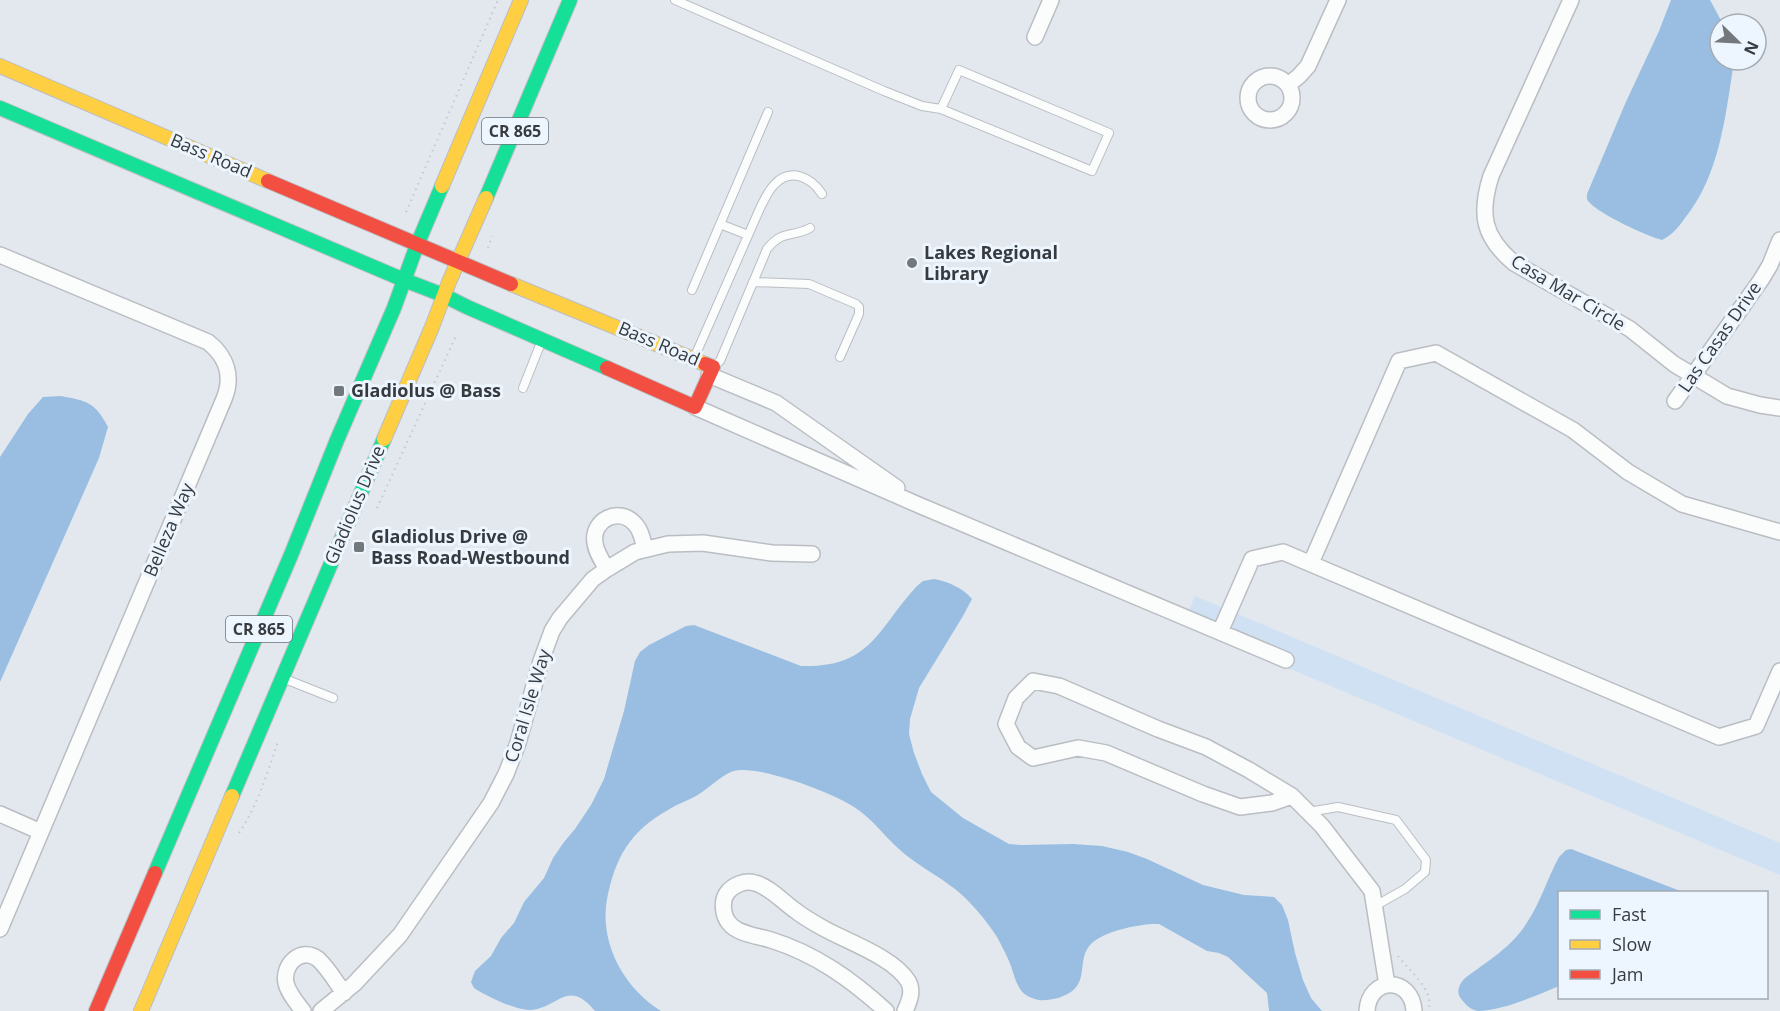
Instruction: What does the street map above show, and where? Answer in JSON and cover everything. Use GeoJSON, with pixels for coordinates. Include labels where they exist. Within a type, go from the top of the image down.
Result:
{"type":"FeatureCollection","features":[{"type":"Feature","properties":{"kind":"main road","name":"CR 865"},"geometry":{"type":"LineString","coordinates":[[96,1011],[291,555],[337,440],[394,308],[417,244],[521,0]]}},
{"type":"Feature","properties":{"kind":"main road","name":"Gladiolus Drive"},"geometry":{"type":"LineString","coordinates":[[141,1011],[570,0]]}},
{"type":"Feature","properties":{"kind":"main road","name":"Bass Road"},"geometry":{"type":"LineString","coordinates":[[0,66],[694,359],[711,371],[695,407]]}},
{"type":"Feature","properties":{"kind":"main road"},"geometry":{"type":"LineString","coordinates":[[0,108],[443,295],[695,407]]}},
{"type":"Feature","properties":{"kind":"street"},"geometry":{"type":"LineString","coordinates":[[1035,37],[1051,0]]}},
{"type":"Feature","properties":{"kind":"street"},"geometry":{"type":"LineString","coordinates":[[1288,85],[1308,66],[1338,0]]}},
{"type":"Feature","properties":{"kind":"street","name":"Casa Mar Circle"},"geometry":{"type":"LineString","coordinates":[[1571,0],[1491,177],[1484,208],[1486,225],[1491,238],[1501,252],[1514,263],[1630,329],[1674,364],[1727,396],[1780,408]]}},
{"type":"Feature","properties":{"kind":"street","name":"Las Casas Drive"},"geometry":{"type":"LineString","coordinates":[[1675,401],[1761,280],[1770,266],[1780,240]]}},
{"type":"Feature","properties":{"kind":"street","name":"Belleza Way"},"geometry":{"type":"LineString","coordinates":[[0,255],[208,342],[222,356],[229,374],[224,399],[0,929]]}},
{"type":"Feature","properties":{"kind":"street"},"geometry":{"type":"LineString","coordinates":[[1311,563],[1399,361],[1436,353],[1573,430],[1628,472],[1682,504],[1780,532]]}},
{"type":"Feature","properties":{"kind":"street"},"geometry":{"type":"LineString","coordinates":[[711,371],[776,403],[921,506]]}},
{"type":"Feature","properties":{"kind":"street"},"geometry":{"type":"LineString","coordinates":[[695,407],[921,506],[1286,660]]}},
{"type":"Feature","properties":{"kind":"street"},"geometry":{"type":"LineString","coordinates":[[607,569],[595,543],[595,534],[607,517],[619,516],[632,521],[639,531],[645,549]]}},
{"type":"Feature","properties":{"kind":"street","name":"Coral Isle Way"},"geometry":{"type":"LineString","coordinates":[[328,1009],[400,935],[491,803],[518,743],[541,661],[552,631],[581,592],[622,559],[645,549],[668,544],[703,543],[772,553],[812,554]]}},
{"type":"Feature","properties":{"kind":"street"},"geometry":{"type":"LineString","coordinates":[[1220,632],[1252,559],[1283,552],[1719,737],[1756,726],[1780,671]]}},
{"type":"Feature","properties":{"kind":"street"},"geometry":{"type":"LineString","coordinates":[[1292,796],[1272,803],[1240,807],[1106,753],[1078,748],[1033,758],[1018,747],[1006,724],[1016,698],[1033,681],[1059,686],[1206,747],[1292,796],[1322,826],[1372,891],[1387,985]]}},
{"type":"Feature","properties":{"kind":"street"},"geometry":{"type":"LineString","coordinates":[[0,814],[41,832]]}},
{"type":"Feature","properties":{"kind":"street"},"geometry":{"type":"LineString","coordinates":[[886,1011],[847,978],[818,959],[773,941],[742,932],[729,924],[723,910],[726,895],[737,884],[754,882],[768,889],[808,920],[886,961],[909,982],[911,999],[905,1011]]}},
{"type":"Feature","properties":{"kind":"street"},"geometry":{"type":"LineString","coordinates":[[303,1011],[286,986],[285,975],[291,961],[296,957],[312,956],[318,960],[344,993]]}},
{"type":"Feature","properties":{"kind":"street"},"geometry":{"type":"LineString","coordinates":[[1367,1011],[1367,1003],[1373,993],[1387,985],[1395,985],[1410,994],[1414,1002],[1414,1011]]}},
{"type":"Feature","properties":{"kind":"lane"},"geometry":{"type":"LineString","coordinates":[[675,0],[884,91],[922,106],[941,109],[1092,171],[1108,133],[959,70],[941,109]]}},
{"type":"Feature","properties":{"kind":"lane"},"geometry":{"type":"LineString","coordinates":[[692,290],[768,112]]}},
{"type":"Feature","properties":{"kind":"lane"},"geometry":{"type":"LineString","coordinates":[[694,359],[748,235],[774,185],[790,176],[800,176],[809,179],[822,194]]}},
{"type":"Feature","properties":{"kind":"lane"},"geometry":{"type":"LineString","coordinates":[[720,224],[748,235]]}},
{"type":"Feature","properties":{"kind":"lane"},"geometry":{"type":"LineString","coordinates":[[711,371],[720,361],[767,249],[781,236],[803,232],[810,228]]}},
{"type":"Feature","properties":{"kind":"lane"},"geometry":{"type":"LineString","coordinates":[[753,282],[809,284],[856,304],[859,307],[859,314],[840,357]]}},
{"type":"Feature","properties":{"kind":"lane"},"geometry":{"type":"LineString","coordinates":[[523,388],[543,339]]}},
{"type":"Feature","properties":{"kind":"lane"},"geometry":{"type":"LineString","coordinates":[[283,678],[333,698]]}},
{"type":"Feature","properties":{"kind":"lane"},"geometry":{"type":"LineString","coordinates":[[1308,812],[1338,807],[1396,820],[1426,860],[1425,872],[1405,889],[1375,906]]}},
{"type":"Feature","properties":{"kind":"path"},"geometry":{"type":"LineString","coordinates":[[406,212],[498,0]]}},
{"type":"Feature","properties":{"kind":"path"},"geometry":{"type":"LineString","coordinates":[[1397,956],[1423,986],[1430,1003],[1428,1011]]}},
{"type":"Feature","properties":{"kind":"shaded area"},"geometry":{"type":"Polygon","coordinates":[[[1195,596],[1780,843],[1780,875],[1183,624],[1195,596]]]}},
{"type":"Feature","properties":{"kind":"water"},"geometry":{"type":"Polygon","coordinates":[[[1671,0],[1710,0],[1716,12],[1708,12],[1708,72],[1732,72],[1719,146],[1706,184],[1680,225],[1662,240],[1603,213],[1587,199],[1587,194],[1625,104],[1671,0]]]}},
{"type":"Feature","properties":{"kind":"water"},"geometry":{"type":"Polygon","coordinates":[[[61,396],[89,404],[99,412],[108,427],[99,458],[0,682],[0,457],[28,414],[43,397],[61,396]]]}},
{"type":"Feature","properties":{"kind":"water"},"geometry":{"type":"Polygon","coordinates":[[[934,579],[954,586],[972,599],[919,688],[910,719],[909,734],[914,753],[931,792],[963,818],[1009,844],[1102,846],[1147,859],[1203,885],[1244,895],[1274,897],[1282,905],[1288,920],[1303,980],[1311,998],[1322,1011],[1269,1011],[1267,993],[1228,957],[1207,951],[1159,924],[1123,929],[1097,939],[1086,951],[1080,981],[1069,993],[1048,1000],[1027,996],[1020,989],[997,937],[972,905],[955,889],[900,850],[860,811],[830,794],[795,781],[745,770],[730,772],[696,796],[675,806],[644,827],[626,847],[610,884],[607,899],[607,932],[617,963],[636,990],[661,1011],[595,1011],[585,1001],[570,996],[541,1008],[525,1010],[474,988],[471,982],[475,971],[491,956],[501,938],[514,923],[524,902],[544,878],[553,858],[591,805],[604,779],[624,711],[635,661],[640,652],[686,626],[694,625],[801,666],[825,665],[858,653],[871,643],[917,586],[923,581],[934,579]]]}},
{"type":"Feature","properties":{"kind":"water"},"geometry":{"type":"Polygon","coordinates":[[[1571,849],[1680,891],[1558,891],[1558,986],[1497,1008],[1478,1011],[1471,1008],[1459,995],[1458,990],[1462,982],[1520,933],[1531,916],[1559,857],[1566,850],[1571,849]]]}},
{"type":"Feature","properties":{"kind":"traffic: fast"},"geometry":{"type":"LineString","coordinates":[[486,198],[570,0]]}},
{"type":"Feature","properties":{"kind":"traffic: fast"},"geometry":{"type":"LineString","coordinates":[[0,108],[443,295],[607,368]]}},
{"type":"Feature","properties":{"kind":"traffic: fast"},"geometry":{"type":"LineString","coordinates":[[155,873],[291,555],[442,186]]}},
{"type":"Feature","properties":{"kind":"traffic: fast"},"geometry":{"type":"LineString","coordinates":[[232,796],[384,439]]}},
{"type":"Feature","properties":{"kind":"traffic: slow"},"geometry":{"type":"LineString","coordinates":[[442,186],[521,0]]}},
{"type":"Feature","properties":{"kind":"traffic: slow"},"geometry":{"type":"LineString","coordinates":[[0,66],[268,181]]}},
{"type":"Feature","properties":{"kind":"traffic: slow"},"geometry":{"type":"LineString","coordinates":[[384,439],[486,198]]}},
{"type":"Feature","properties":{"kind":"traffic: slow"},"geometry":{"type":"LineString","coordinates":[[511,284],[705,364]]}},
{"type":"Feature","properties":{"kind":"traffic: slow"},"geometry":{"type":"LineString","coordinates":[[141,1011],[232,796]]}},
{"type":"Feature","properties":{"kind":"traffic: jam"},"geometry":{"type":"LineString","coordinates":[[268,181],[511,284]]}},
{"type":"Feature","properties":{"kind":"traffic: jam"},"geometry":{"type":"LineString","coordinates":[[607,368],[695,407],[713,367],[705,364]]}},
{"type":"Feature","properties":{"kind":"traffic: jam"},"geometry":{"type":"LineString","coordinates":[[96,1011],[155,873]]}},
{"type":"Feature","properties":{"kind":"place","name":"Lakes Regional Library"},"geometry":{"type":"Point","coordinates":[912,263]}},
{"type":"Feature","properties":{"kind":"place","name":"Gladiolus @ Bass"},"geometry":{"type":"Point","coordinates":[339,391]}},
{"type":"Feature","properties":{"kind":"place","name":"Gladiolus Drive @ Bass Road-Westbound"},"geometry":{"type":"Point","coordinates":[359,547]}}]}
